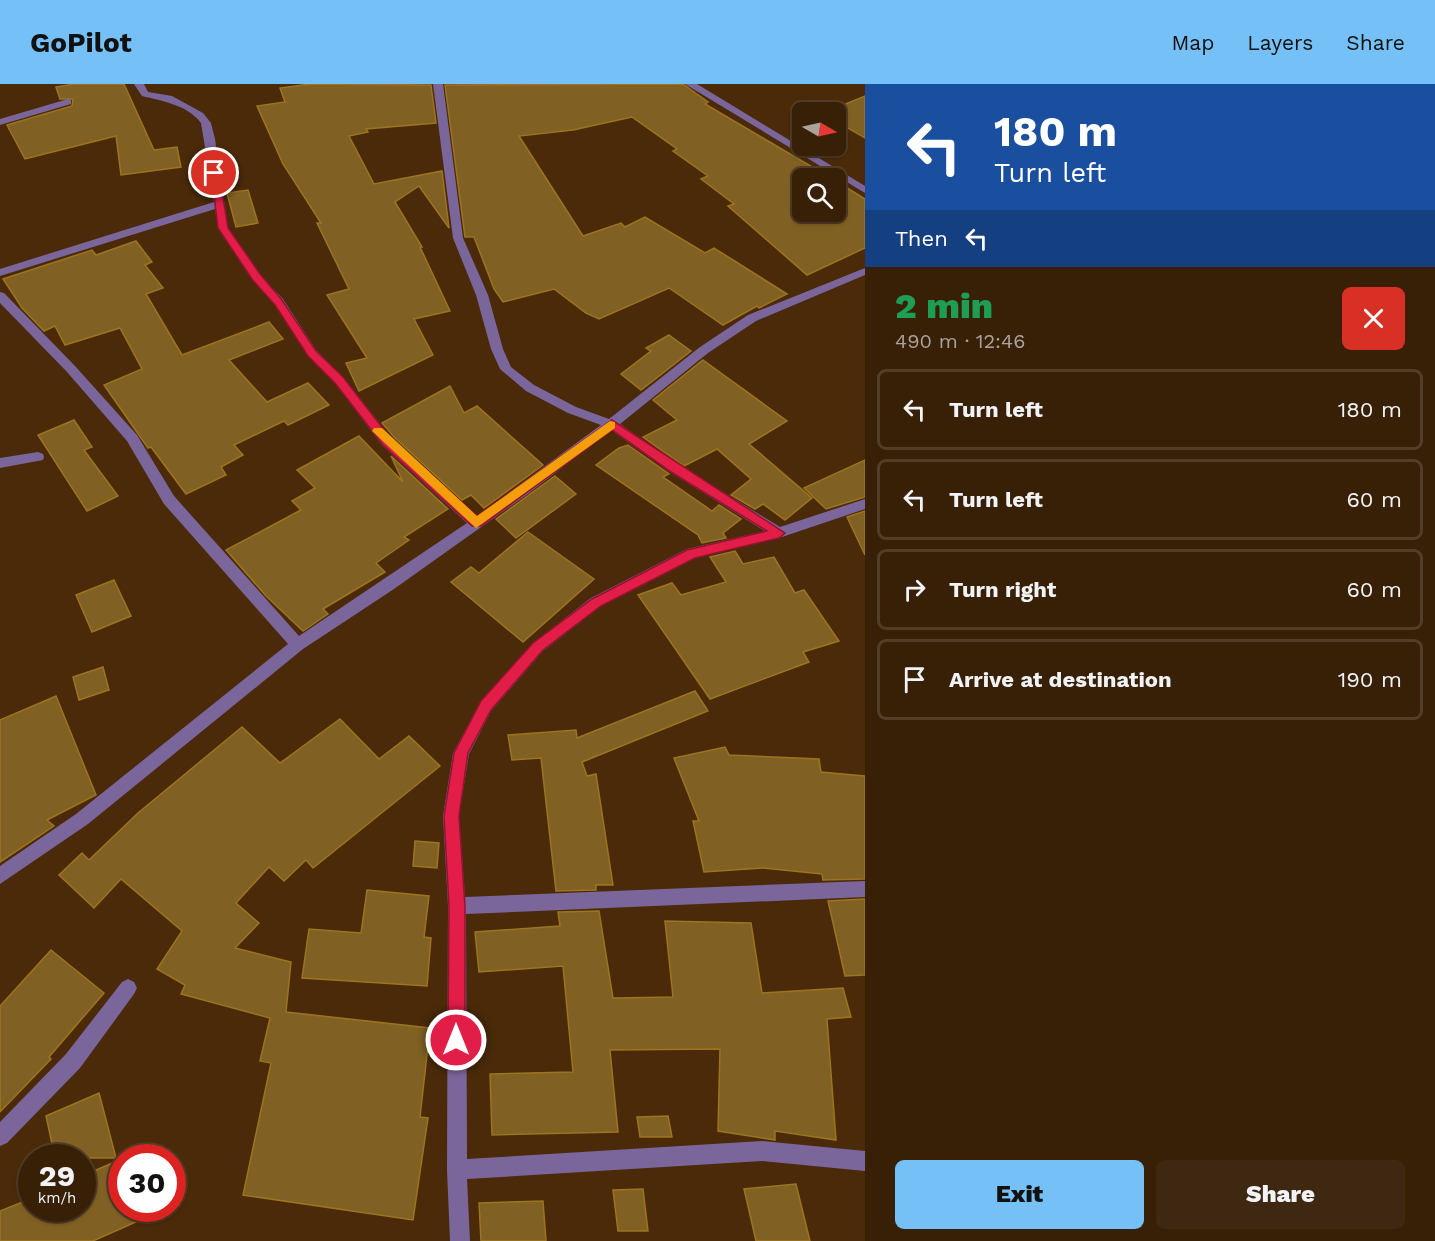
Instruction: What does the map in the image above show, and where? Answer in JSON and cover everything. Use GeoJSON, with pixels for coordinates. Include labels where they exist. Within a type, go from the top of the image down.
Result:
{"type":"FeatureCollection","features":[{"type":"Feature","properties":{"kind":"street"},"geometry":{"type":"LineString","coordinates":[[140,84],[145,94],[169,98],[200,115],[206,123],[223,228],[256,277],[279,302],[312,353],[339,380],[387,442],[476,523]]}},
{"type":"Feature","properties":{"kind":"street"},"geometry":{"type":"LineString","coordinates":[[438,84],[458,237],[482,295],[497,348],[506,369],[530,388],[572,410],[612,424],[675,469],[779,533]]}},
{"type":"Feature","properties":{"kind":"street"},"geometry":{"type":"LineString","coordinates":[[690,84],[865,190]]}},
{"type":"Feature","properties":{"kind":"street"},"geometry":{"type":"LineString","coordinates":[[0,122],[68,102]]}},
{"type":"Feature","properties":{"kind":"street"},"geometry":{"type":"LineString","coordinates":[[0,273],[219,204]]}},
{"type":"Feature","properties":{"kind":"street"},"geometry":{"type":"LineString","coordinates":[[0,876],[81,819],[298,645],[389,585],[476,523],[612,424],[704,350],[752,318],[865,271]]}},
{"type":"Feature","properties":{"kind":"street"},"geometry":{"type":"LineString","coordinates":[[0,296],[71,369],[132,438],[169,500],[298,645]]}},
{"type":"Feature","properties":{"kind":"street"},"geometry":{"type":"LineString","coordinates":[[0,463],[38,457]]}},
{"type":"Feature","properties":{"kind":"street"},"geometry":{"type":"LineString","coordinates":[[460,1241],[457,1170],[457,906],[451,816],[461,753],[486,706],[538,646],[596,602],[692,554],[779,533],[865,504]]}},
{"type":"Feature","properties":{"kind":"street"},"geometry":{"type":"LineString","coordinates":[[457,906],[865,889]]}},
{"type":"Feature","properties":{"kind":"street"},"geometry":{"type":"LineString","coordinates":[[0,1136],[73,1061],[128,988]]}},
{"type":"Feature","properties":{"kind":"street"},"geometry":{"type":"LineString","coordinates":[[457,1170],[762,1151],[865,1161]]}},
{"type":"Feature","properties":{"kind":"building"},"geometry":{"type":"Polygon","coordinates":[[[74,84],[124,84],[154,150],[177,147],[181,167],[121,175],[116,136],[25,159],[7,125],[72,106],[73,99],[60,99],[56,87],[74,84]]]}},
{"type":"Feature","properties":{"kind":"building"},"geometry":{"type":"Polygon","coordinates":[[[310,84],[431,85],[436,123],[366,129],[368,132],[349,136],[374,184],[442,171],[449,228],[419,186],[395,202],[422,247],[420,247],[450,311],[414,319],[433,355],[359,391],[346,363],[367,358],[327,295],[349,289],[317,223],[321,223],[283,164],[257,106],[285,102],[280,88],[310,84]]]}},
{"type":"Feature","properties":{"kind":"building"},"geometry":{"type":"Polygon","coordinates":[[[683,84],[708,102],[705,104],[814,168],[792,168],[792,222],[846,222],[846,187],[865,199],[865,248],[807,275],[728,206],[734,204],[701,179],[708,176],[673,151],[677,149],[632,117],[573,130],[519,136],[583,236],[621,223],[625,227],[645,217],[705,253],[714,248],[787,294],[759,308],[757,306],[723,325],[669,288],[599,319],[586,313],[554,289],[503,302],[494,289],[474,237],[465,237],[445,85],[683,84]]]}},
{"type":"Feature","properties":{"kind":"building"},"geometry":{"type":"Polygon","coordinates":[[[865,96],[865,138],[846,127],[846,104],[865,96]]]}},
{"type":"Feature","properties":{"kind":"building"},"geometry":{"type":"Polygon","coordinates":[[[248,190],[258,223],[236,227],[227,193],[248,190]]]}},
{"type":"Feature","properties":{"kind":"building"},"geometry":{"type":"Polygon","coordinates":[[[136,241],[152,262],[145,265],[163,288],[146,294],[182,355],[269,322],[283,339],[229,360],[267,402],[308,383],[329,405],[288,425],[284,421],[234,445],[243,455],[221,467],[226,475],[186,494],[151,447],[148,448],[104,385],[142,369],[120,328],[65,345],[55,326],[44,331],[22,308],[3,279],[92,250],[96,255],[136,241]]]}},
{"type":"Feature","properties":{"kind":"building"},"geometry":{"type":"Polygon","coordinates":[[[669,335],[691,351],[641,390],[621,374],[651,351],[646,348],[669,335]]]}},
{"type":"Feature","properties":{"kind":"building"},"geometry":{"type":"Polygon","coordinates":[[[703,360],[787,421],[749,444],[812,498],[785,520],[763,504],[755,509],[731,495],[751,479],[717,449],[684,466],[643,437],[677,420],[653,400],[703,360]]]}},
{"type":"Feature","properties":{"kind":"building"},"geometry":{"type":"Polygon","coordinates":[[[450,386],[464,413],[477,406],[543,465],[484,508],[471,495],[462,500],[382,423],[450,386]]]}},
{"type":"Feature","properties":{"kind":"building"},"geometry":{"type":"Polygon","coordinates":[[[74,420],[92,447],[84,450],[118,496],[87,511],[38,435],[74,420]]]}},
{"type":"Feature","properties":{"kind":"building"},"geometry":{"type":"Polygon","coordinates":[[[359,436],[403,482],[391,456],[448,509],[404,537],[409,540],[376,563],[385,572],[323,609],[328,614],[303,631],[266,596],[226,550],[301,510],[292,501],[315,488],[297,470],[359,436]]]}},
{"type":"Feature","properties":{"kind":"building"},"geometry":{"type":"Polygon","coordinates":[[[628,445],[669,474],[663,477],[712,511],[719,505],[741,519],[723,533],[726,538],[702,543],[698,535],[596,465],[619,448],[628,445]]]}},
{"type":"Feature","properties":{"kind":"building"},"geometry":{"type":"Polygon","coordinates":[[[865,460],[865,497],[826,509],[804,488],[865,460]]]}},
{"type":"Feature","properties":{"kind":"building"},"geometry":{"type":"Polygon","coordinates":[[[555,476],[576,494],[516,538],[496,519],[555,476]]]}},
{"type":"Feature","properties":{"kind":"building"},"geometry":{"type":"Polygon","coordinates":[[[865,511],[865,555],[847,517],[865,511]]]}},
{"type":"Feature","properties":{"kind":"building"},"geometry":{"type":"Polygon","coordinates":[[[528,532],[594,579],[523,642],[451,582],[471,567],[479,573],[528,532]]]}},
{"type":"Feature","properties":{"kind":"building"},"geometry":{"type":"Polygon","coordinates":[[[735,551],[743,564],[774,557],[795,593],[804,590],[839,641],[803,652],[809,662],[710,699],[638,595],[672,583],[681,595],[726,582],[710,557],[735,551]]]}},
{"type":"Feature","properties":{"kind":"building"},"geometry":{"type":"Polygon","coordinates":[[[114,580],[131,616],[92,632],[76,595],[114,580]]]}},
{"type":"Feature","properties":{"kind":"building"},"geometry":{"type":"Polygon","coordinates":[[[103,667],[109,690],[79,700],[73,677],[103,667]]]}},
{"type":"Feature","properties":{"kind":"building"},"geometry":{"type":"Polygon","coordinates":[[[695,691],[708,711],[582,762],[587,776],[596,774],[613,885],[596,885],[596,890],[556,891],[541,758],[512,760],[508,735],[576,730],[577,738],[695,691]]]}},
{"type":"Feature","properties":{"kind":"building"},"geometry":{"type":"Polygon","coordinates":[[[56,696],[96,795],[47,820],[54,826],[0,862],[0,720],[56,696]]]}},
{"type":"Feature","properties":{"kind":"building"},"geometry":{"type":"Polygon","coordinates":[[[340,719],[379,759],[409,736],[440,766],[313,868],[306,860],[284,881],[269,867],[236,903],[259,923],[235,948],[291,962],[286,1012],[430,1028],[420,1117],[428,1118],[413,1220],[243,1195],[271,1063],[260,1061],[270,1018],[181,994],[185,985],[157,969],[182,931],[121,879],[94,908],[59,875],[82,853],[89,860],[138,813],[242,727],[280,763],[340,719]]]}},
{"type":"Feature","properties":{"kind":"building"},"geometry":{"type":"Polygon","coordinates":[[[725,747],[729,755],[819,759],[821,772],[865,776],[865,879],[823,880],[822,874],[763,868],[704,872],[693,821],[699,821],[674,758],[725,747]]]}},
{"type":"Feature","properties":{"kind":"building"},"geometry":{"type":"Polygon","coordinates":[[[415,841],[439,843],[437,868],[413,866],[415,841]]]}},
{"type":"Feature","properties":{"kind":"building"},"geometry":{"type":"Polygon","coordinates":[[[367,890],[429,896],[424,937],[431,938],[427,986],[302,978],[309,929],[361,933],[367,890]]]}},
{"type":"Feature","properties":{"kind":"building"},"geometry":{"type":"Polygon","coordinates":[[[865,899],[865,975],[845,976],[828,901],[865,899]]]}},
{"type":"Feature","properties":{"kind":"building"},"geometry":{"type":"Polygon","coordinates":[[[599,911],[613,998],[673,997],[665,921],[751,923],[762,993],[843,988],[851,1017],[827,1019],[836,1140],[775,1131],[775,1140],[718,1131],[720,1049],[610,1050],[618,1132],[492,1135],[490,1074],[573,1072],[563,966],[479,972],[475,932],[560,926],[558,912],[599,911]]]}},
{"type":"Feature","properties":{"kind":"building"},"geometry":{"type":"Polygon","coordinates":[[[51,950],[104,993],[49,1057],[51,1059],[0,1112],[0,1006],[51,950]]]}},
{"type":"Feature","properties":{"kind":"building"},"geometry":{"type":"Polygon","coordinates":[[[99,1093],[112,1144],[108,1144],[108,1158],[96,1158],[96,1144],[52,1144],[46,1116],[99,1093]]]}},
{"type":"Feature","properties":{"kind":"building"},"geometry":{"type":"Polygon","coordinates":[[[668,1116],[672,1137],[640,1137],[637,1117],[668,1116]]]}},
{"type":"Feature","properties":{"kind":"building"},"geometry":{"type":"Polygon","coordinates":[[[108,1165],[108,1222],[136,1222],[93,1241],[0,1241],[0,1211],[18,1204],[18,1222],[96,1222],[96,1170],[108,1165]]]}},
{"type":"Feature","properties":{"kind":"building"},"geometry":{"type":"Polygon","coordinates":[[[796,1184],[810,1241],[756,1241],[744,1189],[796,1184]]]}},
{"type":"Feature","properties":{"kind":"building"},"geometry":{"type":"Polygon","coordinates":[[[643,1189],[648,1231],[618,1231],[613,1190],[643,1189]]]}},
{"type":"Feature","properties":{"kind":"building"},"geometry":{"type":"Polygon","coordinates":[[[543,1201],[546,1241],[481,1241],[479,1203],[543,1201]]]}},
{"type":"Feature","properties":{"kind":"slow traffic"},"geometry":{"type":"LineString","coordinates":[[378,431],[387,442],[476,523],[610,425]]}},
{"type":"Feature","properties":{"kind":"route"},"geometry":{"type":"LineString","coordinates":[[214,173],[223,228],[256,277],[279,302],[312,353],[339,380],[387,442],[476,523],[612,424],[675,469],[779,533],[692,554],[596,602],[538,646],[486,706],[461,753],[451,816],[457,906],[456,1040]]}}]}
